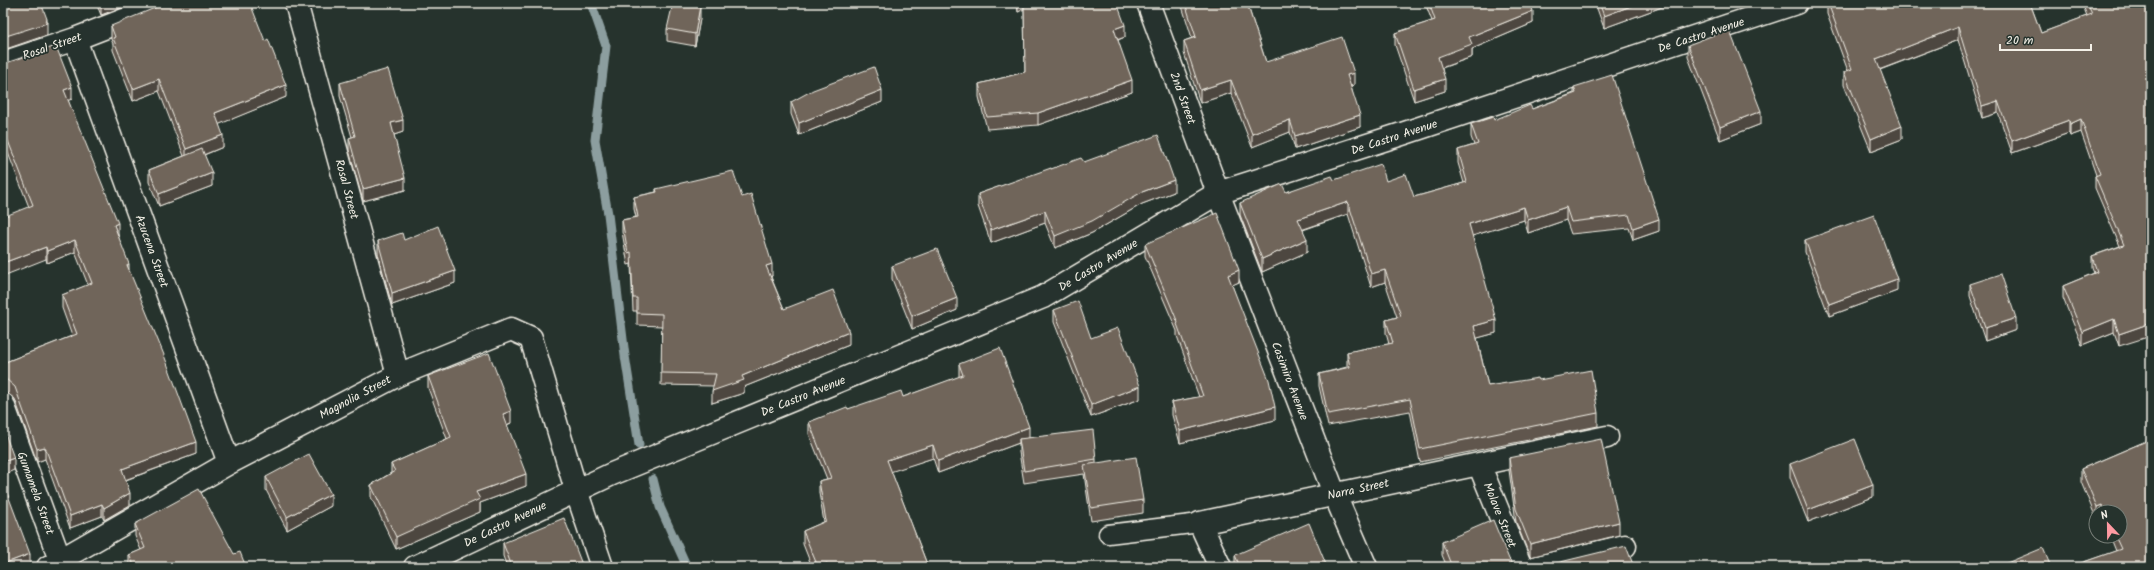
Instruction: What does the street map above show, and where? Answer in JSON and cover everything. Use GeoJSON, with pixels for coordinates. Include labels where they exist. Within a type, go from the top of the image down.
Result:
{"type":"FeatureCollection","features":[{"type":"Feature","properties":{"kind":"street","name":"Rosal Street"},"geometry":{"type":"LineString","coordinates":[[3,63],[75,39],[168,3]]}},
{"type":"Feature","properties":{"kind":"street","name":"Rosal Street"},"geometry":{"type":"LineString","coordinates":[[296,3],[398,375]]}},
{"type":"Feature","properties":{"kind":"street","name":"2nd Street"},"geometry":{"type":"LineString","coordinates":[[1148,3],[1218,193]]}},
{"type":"Feature","properties":{"kind":"street","name":"De Castro Avenue"},"geometry":{"type":"LineString","coordinates":[[415,567],[576,490],[1043,297],[1218,193],[1412,131],[1796,3]]}},
{"type":"Feature","properties":{"kind":"street","name":"Azucena Street"},"geometry":{"type":"LineString","coordinates":[[75,39],[229,463]]}},
{"type":"Feature","properties":{"kind":"street","name":"Casimiro Avenue"},"geometry":{"type":"LineString","coordinates":[[1218,193],[1334,493],[1366,567]]}},
{"type":"Feature","properties":{"kind":"street","name":"Magnolia Street"},"geometry":{"type":"LineString","coordinates":[[54,563],[229,463],[398,375],[511,329],[531,338],[576,490],[602,567]]}},
{"type":"Feature","properties":{"kind":"street","name":"Gumamela Street"},"geometry":{"type":"LineString","coordinates":[[3,404],[54,563]]}},
{"type":"Feature","properties":{"kind":"street","name":"Narra Street"},"geometry":{"type":"LineString","coordinates":[[1200,523],[1334,493],[1607,437]]}},
{"type":"Feature","properties":{"kind":"street","name":"Molave Street"},"geometry":{"type":"LineString","coordinates":[[1479,464],[1521,567]]}},
{"type":"Feature","properties":{"kind":"street"},"geometry":{"type":"LineString","coordinates":[[1200,523],[1220,567]]}},
{"type":"Feature","properties":{"kind":"street"},"geometry":{"type":"LineString","coordinates":[[1537,567],[1625,546]]}},
{"type":"Feature","properties":{"kind":"lane","name":"Narra Street"},"geometry":{"type":"LineString","coordinates":[[1108,534],[1200,523]]}},
{"type":"Feature","properties":{"kind":"building"},"geometry":{"type":"Polygon","coordinates":[[[3,3],[41,3],[47,23],[3,37],[3,3]]]}},
{"type":"Feature","properties":{"kind":"building"},"geometry":{"type":"Polygon","coordinates":[[[167,3],[250,3],[265,41],[268,39],[286,85],[215,113],[223,135],[186,149],[159,79],[133,89],[113,38],[115,37],[111,26],[167,3]]]}},
{"type":"Feature","properties":{"kind":"building"},"geometry":{"type":"Polygon","coordinates":[[[673,3],[684,3],[700,6],[695,34],[667,29],[673,3]]]}},
{"type":"Feature","properties":{"kind":"building"},"geometry":{"type":"Polygon","coordinates":[[[1024,3],[1117,3],[1125,25],[1114,29],[1132,80],[1038,113],[987,117],[979,84],[1025,72],[1024,3]]]}},
{"type":"Feature","properties":{"kind":"building"},"geometry":{"type":"Polygon","coordinates":[[[1185,3],[1247,3],[1266,62],[1342,37],[1354,73],[1347,75],[1360,115],[1295,136],[1290,120],[1252,134],[1231,80],[1200,90],[1184,41],[1196,37],[1185,3]]]}},
{"type":"Feature","properties":{"kind":"building"},"geometry":{"type":"Polygon","coordinates":[[[1429,3],[1530,3],[1533,11],[1469,37],[1472,44],[1438,57],[1445,79],[1414,89],[1395,33],[1435,20],[1429,3]]]}},
{"type":"Feature","properties":{"kind":"building"},"geometry":{"type":"Polygon","coordinates":[[[1599,3],[1639,3],[1604,16],[1599,3]]]}},
{"type":"Feature","properties":{"kind":"building"},"geometry":{"type":"Polygon","coordinates":[[[1828,3],[2030,3],[2041,33],[2092,14],[2087,3],[2148,3],[2151,11],[2151,323],[2119,334],[2114,319],[2082,332],[2063,286],[2097,272],[2092,256],[2124,245],[2095,176],[2100,174],[2081,119],[2070,124],[2069,120],[2012,141],[1998,101],[1982,106],[1958,27],[1876,59],[1902,126],[1871,139],[1844,72],[1852,69],[1828,3]]]}},
{"type":"Feature","properties":{"kind":"building"},"geometry":{"type":"Polygon","coordinates":[[[1729,29],[1761,111],[1720,127],[1688,45],[1729,29]]]}},
{"type":"Feature","properties":{"kind":"building"},"geometry":{"type":"Polygon","coordinates":[[[56,46],[72,87],[64,90],[118,223],[114,225],[129,264],[127,265],[164,355],[196,442],[122,469],[130,493],[104,508],[102,504],[70,516],[45,447],[37,449],[15,387],[6,379],[3,380],[3,363],[77,334],[62,295],[92,283],[75,240],[47,251],[46,247],[3,263],[3,217],[33,205],[3,128],[3,64],[56,46]]]}},
{"type":"Feature","properties":{"kind":"building"},"geometry":{"type":"Polygon","coordinates":[[[874,67],[882,90],[799,123],[791,102],[813,90],[874,67]]]}},
{"type":"Feature","properties":{"kind":"building"},"geometry":{"type":"Polygon","coordinates":[[[388,69],[403,120],[391,123],[405,178],[363,189],[349,138],[355,136],[340,83],[388,69]]]}},
{"type":"Feature","properties":{"kind":"building"},"geometry":{"type":"Polygon","coordinates":[[[1612,75],[1659,219],[1633,228],[1629,215],[1571,222],[1566,207],[1528,220],[1524,207],[1469,224],[1496,320],[1474,326],[1488,386],[1538,378],[1539,380],[1591,370],[1598,413],[1420,449],[1410,399],[1328,414],[1319,374],[1350,367],[1347,352],[1393,343],[1386,320],[1401,316],[1385,270],[1371,274],[1348,202],[1298,219],[1307,239],[1262,259],[1240,203],[1282,184],[1286,192],[1332,176],[1334,180],[1381,164],[1386,181],[1406,174],[1414,197],[1467,182],[1458,150],[1478,144],[1471,124],[1493,117],[1494,120],[1530,105],[1532,109],[1576,93],[1574,87],[1612,75]]]}},
{"type":"Feature","properties":{"kind":"building"},"geometry":{"type":"Polygon","coordinates":[[[1158,135],[1174,180],[1142,192],[1092,221],[1055,236],[1045,211],[991,230],[978,194],[1081,158],[1084,162],[1158,135]]]}},
{"type":"Feature","properties":{"kind":"building"},"geometry":{"type":"Polygon","coordinates":[[[202,149],[212,173],[159,194],[149,170],[202,149]]]}},
{"type":"Feature","properties":{"kind":"building"},"geometry":{"type":"Polygon","coordinates":[[[733,171],[742,197],[751,194],[772,264],[766,266],[784,309],[833,290],[849,332],[742,376],[744,380],[712,391],[716,374],[661,373],[662,314],[637,313],[637,298],[633,298],[631,252],[628,253],[622,220],[638,217],[634,197],[657,192],[656,189],[733,171]]]}},
{"type":"Feature","properties":{"kind":"building"},"geometry":{"type":"Polygon","coordinates":[[[1217,213],[1239,270],[1228,275],[1269,380],[1275,407],[1180,431],[1172,402],[1203,396],[1177,324],[1178,323],[1145,244],[1217,213]]]}},
{"type":"Feature","properties":{"kind":"building"},"geometry":{"type":"Polygon","coordinates":[[[1874,215],[1897,279],[1829,304],[1805,240],[1874,215]]]}},
{"type":"Feature","properties":{"kind":"building"},"geometry":{"type":"Polygon","coordinates":[[[438,226],[455,271],[392,293],[378,241],[402,233],[404,240],[438,226]]]}},
{"type":"Feature","properties":{"kind":"building"},"geometry":{"type":"Polygon","coordinates":[[[937,249],[957,298],[912,316],[892,266],[937,249]]]}},
{"type":"Feature","properties":{"kind":"building"},"geometry":{"type":"Polygon","coordinates":[[[2001,274],[2016,318],[1985,328],[1970,284],[2001,274]]]}},
{"type":"Feature","properties":{"kind":"building"},"geometry":{"type":"Polygon","coordinates":[[[1078,301],[1091,338],[1118,328],[1140,386],[1091,405],[1054,310],[1078,301]]]}},
{"type":"Feature","properties":{"kind":"building"},"geometry":{"type":"Polygon","coordinates":[[[1000,348],[1029,427],[938,461],[933,445],[887,460],[928,567],[829,567],[827,563],[818,567],[803,531],[826,521],[819,481],[831,478],[809,422],[847,407],[848,409],[901,391],[903,397],[963,375],[959,364],[1000,348]]]}},
{"type":"Feature","properties":{"kind":"building"},"geometry":{"type":"Polygon","coordinates":[[[489,353],[511,411],[503,414],[526,474],[476,492],[480,499],[396,537],[371,485],[395,471],[391,464],[451,437],[428,376],[489,353]]]}},
{"type":"Feature","properties":{"kind":"building"},"geometry":{"type":"Polygon","coordinates":[[[3,428],[14,458],[3,462],[3,428]]]}},
{"type":"Feature","properties":{"kind":"building"},"geometry":{"type":"Polygon","coordinates":[[[1093,430],[1096,459],[1024,471],[1019,439],[1093,430]]]}},
{"type":"Feature","properties":{"kind":"building"},"geometry":{"type":"Polygon","coordinates":[[[1601,439],[1619,522],[1530,544],[1516,509],[1509,458],[1601,439]]]}},
{"type":"Feature","properties":{"kind":"building"},"geometry":{"type":"Polygon","coordinates":[[[1855,439],[1873,485],[1808,510],[1790,464],[1855,439]]]}},
{"type":"Feature","properties":{"kind":"building"},"geometry":{"type":"Polygon","coordinates":[[[2151,439],[2151,567],[2083,567],[2081,563],[2121,549],[2119,544],[2128,544],[2128,504],[2096,504],[2081,469],[2151,439]]]}},
{"type":"Feature","properties":{"kind":"building"},"geometry":{"type":"Polygon","coordinates":[[[309,454],[331,494],[287,517],[266,477],[309,454]]]}},
{"type":"Feature","properties":{"kind":"building"},"geometry":{"type":"Polygon","coordinates":[[[1136,457],[1143,500],[1091,508],[1084,465],[1136,457]]]}},
{"type":"Feature","properties":{"kind":"building"},"geometry":{"type":"Polygon","coordinates":[[[3,482],[30,554],[3,564],[3,482]]]}},
{"type":"Feature","properties":{"kind":"building"},"geometry":{"type":"Polygon","coordinates":[[[199,489],[234,554],[240,552],[246,567],[197,567],[195,563],[188,567],[135,567],[129,555],[145,548],[135,524],[199,489]]]}},
{"type":"Feature","properties":{"kind":"building"},"geometry":{"type":"Polygon","coordinates":[[[564,518],[583,567],[512,567],[503,543],[564,518]]]}},
{"type":"Feature","properties":{"kind":"building"},"geometry":{"type":"Polygon","coordinates":[[[1493,520],[1509,559],[1513,564],[1519,567],[1452,567],[1442,542],[1493,520]]]}},
{"type":"Feature","properties":{"kind":"building"},"geometry":{"type":"Polygon","coordinates":[[[1309,523],[1327,567],[1240,567],[1235,555],[1309,523]]]}},
{"type":"Feature","properties":{"kind":"building"},"geometry":{"type":"Polygon","coordinates":[[[1626,546],[1634,567],[1540,567],[1626,546]]]}},
{"type":"Feature","properties":{"kind":"building"},"geometry":{"type":"Polygon","coordinates":[[[2043,548],[2051,567],[2003,567],[2002,565],[2043,548]]]}},
{"type":"Feature","properties":{"kind":"building"},"geometry":{"type":"Polygon","coordinates":[[[1529,564],[1540,567],[1519,567],[1529,564]]]}},
{"type":"Feature","properties":{"kind":"waterway"},"geometry":{"type":"LineString","coordinates":[[591,3],[606,46],[595,140],[608,214],[625,356],[639,445]]}},
{"type":"Feature","properties":{"kind":"waterway"},"geometry":{"type":"LineString","coordinates":[[653,479],[660,507],[687,567]]}}]}
